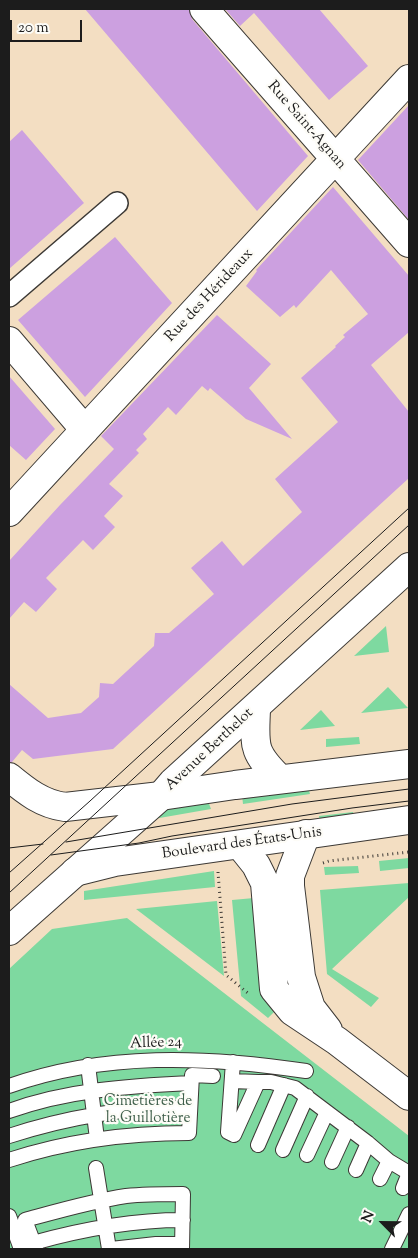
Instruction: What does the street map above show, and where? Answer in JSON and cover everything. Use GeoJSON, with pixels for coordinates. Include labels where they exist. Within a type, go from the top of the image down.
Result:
{"type":"FeatureCollection","features":[{"type":"Feature","properties":{"kind":"street","name":"Rue Saint-Agnan"},"geometry":{"type":"LineString","coordinates":[[204,9],[409,243]]}},
{"type":"Feature","properties":{"kind":"street","name":"Rue des Hérideaux"},"geometry":{"type":"LineString","coordinates":[[9,512],[409,79]]}},
{"type":"Feature","properties":{"kind":"street"},"geometry":{"type":"LineString","coordinates":[[9,296],[117,203]]}},
{"type":"Feature","properties":{"kind":"street"},"geometry":{"type":"LineString","coordinates":[[9,342],[86,430]]}},
{"type":"Feature","properties":{"kind":"street","name":"Avenue Berthelot"},"geometry":{"type":"LineString","coordinates":[[9,931],[161,796],[173,782],[409,567]]}},
{"type":"Feature","properties":{"kind":"street"},"geometry":{"type":"LineString","coordinates":[[256,708],[255,747],[265,765],[280,779]]}},
{"type":"Feature","properties":{"kind":"street"},"geometry":{"type":"LineString","coordinates":[[9,777],[34,797],[55,806],[65,807],[409,764]]}},
{"type":"Feature","properties":{"kind":"street","name":"Boulevard des États-Unis"},"geometry":{"type":"LineString","coordinates":[[75,872],[115,862],[409,820]]}},
{"type":"Feature","properties":{"kind":"street"},"geometry":{"type":"LineString","coordinates":[[306,834],[290,876],[301,977],[311,1008],[337,1041]]}},
{"type":"Feature","properties":{"kind":"street"},"geometry":{"type":"LineString","coordinates":[[240,844],[265,883],[274,989],[292,1011],[337,1041],[409,1096]]}},
{"type":"Feature","properties":{"kind":"lane","name":"Allée 24"},"geometry":{"type":"LineString","coordinates":[[9,1086],[56,1071],[119,1061],[178,1059],[233,1062],[306,1071]]}},
{"type":"Feature","properties":{"kind":"lane"},"geometry":{"type":"LineString","coordinates":[[233,1062],[228,1132],[234,1135],[258,1082]]}},
{"type":"Feature","properties":{"kind":"lane"},"geometry":{"type":"LineString","coordinates":[[88,1065],[97,1139]]}},
{"type":"Feature","properties":{"kind":"lane"},"geometry":{"type":"LineString","coordinates":[[9,1160],[97,1139],[154,1133],[189,1133],[192,1075],[213,1076]]}},
{"type":"Feature","properties":{"kind":"lane"},"geometry":{"type":"LineString","coordinates":[[232,1081],[271,1082],[295,1088],[348,1127],[389,1161],[409,1173],[403,1188]]}},
{"type":"Feature","properties":{"kind":"lane"},"geometry":{"type":"LineString","coordinates":[[9,1111],[62,1096],[91,1091],[191,1083]]}},
{"type":"Feature","properties":{"kind":"lane"},"geometry":{"type":"LineString","coordinates":[[258,1145],[284,1085]]}},
{"type":"Feature","properties":{"kind":"lane"},"geometry":{"type":"LineString","coordinates":[[283,1150],[307,1096]]}},
{"type":"Feature","properties":{"kind":"lane"},"geometry":{"type":"LineString","coordinates":[[9,1136],[38,1127],[94,1116],[153,1109],[190,1109]]}},
{"type":"Feature","properties":{"kind":"lane"},"geometry":{"type":"LineString","coordinates":[[307,1155],[327,1112]]}},
{"type":"Feature","properties":{"kind":"lane"},"geometry":{"type":"LineString","coordinates":[[332,1162],[348,1127]]}},
{"type":"Feature","properties":{"kind":"lane"},"geometry":{"type":"LineString","coordinates":[[356,1170],[368,1143]]}},
{"type":"Feature","properties":{"kind":"lane"},"geometry":{"type":"LineString","coordinates":[[380,1179],[389,1161]]}},
{"type":"Feature","properties":{"kind":"lane"},"geometry":{"type":"LineString","coordinates":[[96,1168],[101,1200],[105,1226],[110,1249],[156,1244],[182,1247],[184,1194],[127,1196],[101,1200],[25,1220],[34,1246],[63,1234],[105,1226],[155,1220],[183,1220]]}},
{"type":"Feature","properties":{"kind":"lane"},"geometry":{"type":"LineString","coordinates":[[392,1249],[409,1214]]}},
{"type":"Feature","properties":{"kind":"lane"},"geometry":{"type":"LineString","coordinates":[[9,1216],[20,1249]]}},
{"type":"Feature","properties":{"kind":"path"},"geometry":{"type":"LineString","coordinates":[[293,869],[311,868],[329,861],[409,852]]}},
{"type":"Feature","properties":{"kind":"path"},"geometry":{"type":"LineString","coordinates":[[253,998],[226,975],[217,869],[223,872],[260,874]]}},
{"type":"Feature","properties":{"kind":"green space"},"geometry":{"type":"Polygon","coordinates":[[[386,626],[389,652],[354,656],[386,626]]]}},
{"type":"Feature","properties":{"kind":"green space"},"geometry":{"type":"Polygon","coordinates":[[[388,687],[408,708],[361,713],[388,687]]]}},
{"type":"Feature","properties":{"kind":"green space"},"geometry":{"type":"Polygon","coordinates":[[[321,710],[335,726],[300,730],[321,710]]]}},
{"type":"Feature","properties":{"kind":"green space"},"geometry":{"type":"Polygon","coordinates":[[[359,737],[360,744],[326,747],[326,739],[359,737]]]}},
{"type":"Feature","properties":{"kind":"green space"},"geometry":{"type":"Polygon","coordinates":[[[308,787],[310,794],[243,804],[242,795],[308,787]]]}},
{"type":"Feature","properties":{"kind":"green space"},"geometry":{"type":"Polygon","coordinates":[[[208,801],[211,809],[148,820],[160,809],[208,801]]]}},
{"type":"Feature","properties":{"kind":"green space"},"geometry":{"type":"Polygon","coordinates":[[[353,812],[355,821],[320,826],[319,816],[353,812]]]}},
{"type":"Feature","properties":{"kind":"green space"},"geometry":{"type":"Polygon","coordinates":[[[409,858],[409,868],[380,871],[379,861],[409,858]]]}},
{"type":"Feature","properties":{"kind":"green space"},"geometry":{"type":"Polygon","coordinates":[[[358,866],[359,873],[325,875],[324,867],[358,866]]]}},
{"type":"Feature","properties":{"kind":"green space"},"geometry":{"type":"Polygon","coordinates":[[[214,871],[215,887],[84,900],[84,891],[214,871]]]}},
{"type":"Feature","properties":{"kind":"green space"},"geometry":{"type":"Polygon","coordinates":[[[409,883],[409,897],[332,969],[379,998],[371,1007],[327,974],[320,890],[409,883]]]}},
{"type":"Feature","properties":{"kind":"green space"},"geometry":{"type":"Polygon","coordinates":[[[254,898],[267,1003],[274,1012],[268,1018],[241,996],[232,900],[254,898]]]}},
{"type":"Feature","properties":{"kind":"green space"},"geometry":{"type":"Polygon","coordinates":[[[217,901],[224,976],[136,909],[217,901]]]}},
{"type":"Feature","properties":{"kind":"green space","name":"Cimetières de la Guillotière"},"geometry":{"type":"Polygon","coordinates":[[[127,918],[409,1136],[409,1249],[9,1249],[9,969],[52,929],[127,918]]]}},
{"type":"Feature","properties":{"kind":"building"},"geometry":{"type":"Polygon","coordinates":[[[85,9],[189,9],[192,19],[308,156],[257,211],[85,9]]]}},
{"type":"Feature","properties":{"kind":"building"},"geometry":{"type":"Polygon","coordinates":[[[225,9],[319,9],[368,66],[329,100],[254,13],[240,26],[225,9]]]}},
{"type":"Feature","properties":{"kind":"building"},"geometry":{"type":"Polygon","coordinates":[[[409,105],[409,220],[358,160],[409,105]]]}},
{"type":"Feature","properties":{"kind":"building"},"geometry":{"type":"Polygon","coordinates":[[[22,130],[84,203],[9,269],[9,142],[22,130]]]}},
{"type":"Feature","properties":{"kind":"building"},"geometry":{"type":"Polygon","coordinates":[[[333,187],[409,276],[409,332],[371,365],[409,412],[409,478],[113,749],[33,759],[22,750],[12,762],[9,762],[9,684],[48,718],[81,713],[99,697],[100,683],[113,684],[154,646],[155,633],[169,633],[214,594],[191,568],[222,541],[243,566],[302,512],[275,479],[338,422],[301,378],[336,347],[345,337],[343,335],[368,314],[331,270],[296,308],[294,305],[280,317],[246,286],[256,270],[333,187]]]}},
{"type":"Feature","properties":{"kind":"building"},"geometry":{"type":"Polygon","coordinates":[[[115,237],[172,303],[85,397],[18,320],[115,237]]]}},
{"type":"Feature","properties":{"kind":"building"},"geometry":{"type":"Polygon","coordinates":[[[217,315],[271,364],[249,388],[292,439],[246,419],[210,388],[208,391],[202,386],[176,415],[168,407],[143,434],[147,439],[136,450],[139,453],[109,484],[123,496],[104,516],[115,527],[93,550],[83,540],[46,578],[57,589],[36,612],[24,602],[9,619],[9,561],[114,449],[101,436],[217,315]]]}},
{"type":"Feature","properties":{"kind":"building"},"geometry":{"type":"Polygon","coordinates":[[[9,376],[55,429],[26,460],[9,445],[9,376]]]}},
{"type":"Feature","properties":{"kind":"tram line"},"geometry":{"type":"LineString","coordinates":[[9,873],[409,508]]}},
{"type":"Feature","properties":{"kind":"tram line"},"geometry":{"type":"LineString","coordinates":[[9,893],[409,525]]}},
{"type":"Feature","properties":{"kind":"tram line"},"geometry":{"type":"LineString","coordinates":[[66,842],[292,804],[409,789]]}},
{"type":"Feature","properties":{"kind":"tram line"},"geometry":{"type":"LineString","coordinates":[[51,855],[139,843],[172,836],[352,808],[409,801]]}},
{"type":"Feature","properties":{"kind":"tram line"},"geometry":{"type":"LineString","coordinates":[[9,848],[43,844]]}}]}
